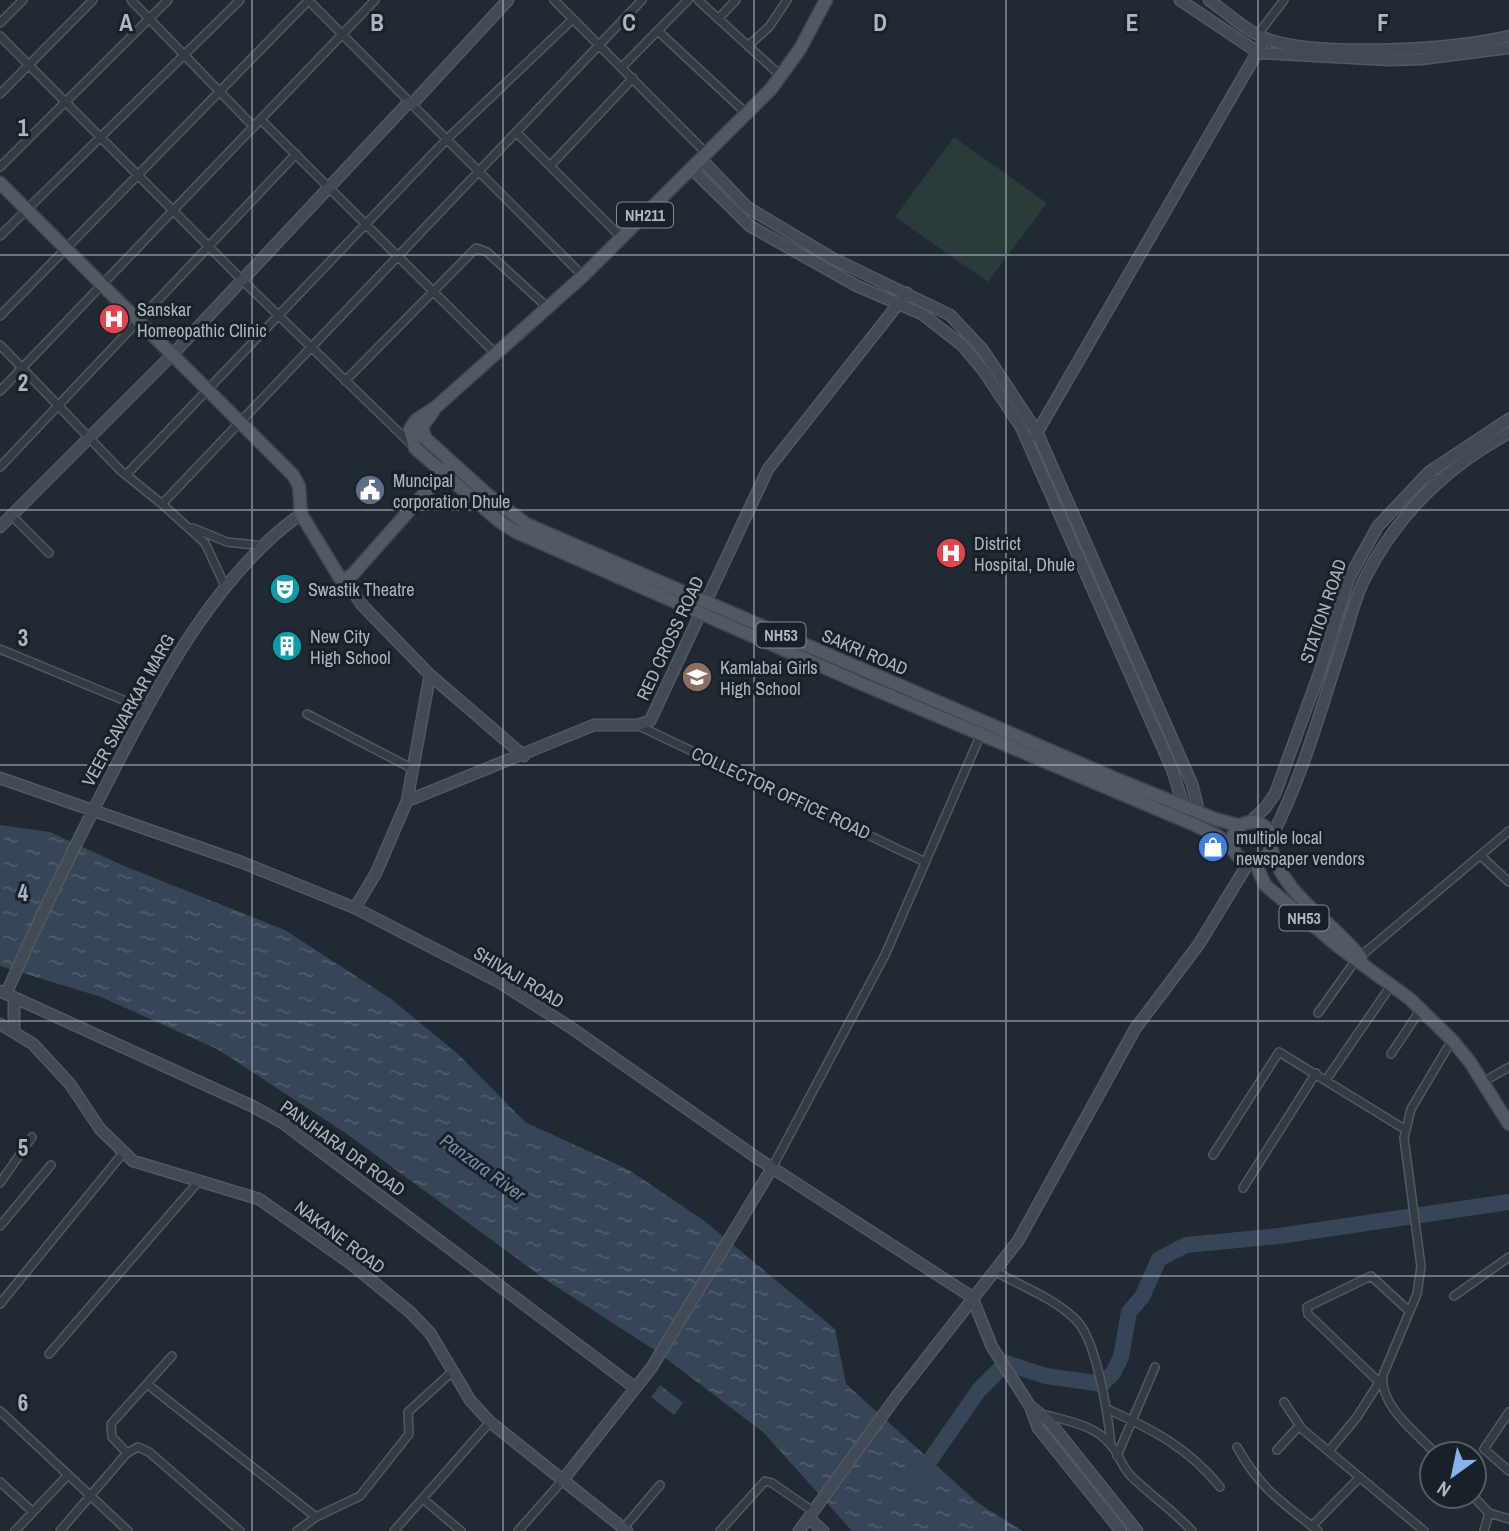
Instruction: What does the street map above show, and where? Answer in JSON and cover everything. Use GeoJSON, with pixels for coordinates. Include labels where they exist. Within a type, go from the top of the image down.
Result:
{"type":"FeatureCollection","features":[{"type":"Feature","properties":{"kind":"main road","name":"NH211"},"geometry":{"type":"LineString","coordinates":[[451,462],[431,445],[422,432],[436,407],[583,276],[700,161],[781,76],[827,0]]}},
{"type":"Feature","properties":{"kind":"main road"},"geometry":{"type":"LineString","coordinates":[[0,183],[293,475],[299,486],[301,514],[344,579],[352,575],[451,462],[526,524],[704,608]]}},
{"type":"Feature","properties":{"kind":"main road"},"geometry":{"type":"LineString","coordinates":[[436,407],[416,420],[410,429],[415,448],[516,532],[704,608],[984,730],[1195,825],[1217,836],[1235,852],[1252,862],[1264,858],[1271,843],[1263,826],[1245,824],[1184,807],[984,730]]}},
{"type":"Feature","properties":{"kind":"main road"},"geometry":{"type":"LineString","coordinates":[[1235,852],[1233,838],[1245,824]]}},
{"type":"Feature","properties":{"kind":"main road","name":"NH53"},"geometry":{"type":"LineString","coordinates":[[1271,843],[1283,879],[1345,939],[1360,960]]}},
{"type":"Feature","properties":{"kind":"main road","name":"NH53"},"geometry":{"type":"LineString","coordinates":[[1252,862],[1265,886],[1360,960]]}},
{"type":"Feature","properties":{"kind":"main road"},"geometry":{"type":"LineString","coordinates":[[1360,960],[1421,1009],[1452,1040],[1509,1124]]}},
{"type":"Feature","properties":{"kind":"street"},"geometry":{"type":"LineString","coordinates":[[0,23],[23,0]]}},
{"type":"Feature","properties":{"kind":"street"},"geometry":{"type":"LineString","coordinates":[[0,94],[93,0]]}},
{"type":"Feature","properties":{"kind":"street"},"geometry":{"type":"LineString","coordinates":[[131,0],[254,127]]}},
{"type":"Feature","properties":{"kind":"street"},"geometry":{"type":"LineString","coordinates":[[0,167],[168,0]]}},
{"type":"Feature","properties":{"kind":"street"},"geometry":{"type":"LineString","coordinates":[[0,236],[240,0]]}},
{"type":"Feature","properties":{"kind":"street"},"geometry":{"type":"LineString","coordinates":[[0,316],[309,0],[583,276]]}},
{"type":"Feature","properties":{"kind":"street"},"geometry":{"type":"LineString","coordinates":[[0,391],[375,0]]}},
{"type":"Feature","properties":{"kind":"street"},"geometry":{"type":"LineString","coordinates":[[49,553],[4,519],[172,355],[241,279],[408,103],[412,104],[508,0]]}},
{"type":"Feature","properties":{"kind":"street"},"geometry":{"type":"LineString","coordinates":[[554,0],[633,78],[750,226],[857,286],[922,314],[962,345],[1009,405],[1030,446],[1172,769],[1184,807]]}},
{"type":"Feature","properties":{"kind":"street"},"geometry":{"type":"LineString","coordinates":[[162,504],[642,0]]}},
{"type":"Feature","properties":{"kind":"street"},"geometry":{"type":"LineString","coordinates":[[622,66],[688,0]]}},
{"type":"Feature","properties":{"kind":"street"},"geometry":{"type":"LineString","coordinates":[[698,0],[781,76]]}},
{"type":"Feature","properties":{"kind":"street"},"geometry":{"type":"LineString","coordinates":[[718,19],[736,0]]}},
{"type":"Feature","properties":{"kind":"street"},"geometry":{"type":"LineString","coordinates":[[747,46],[769,27],[787,0]]}},
{"type":"Feature","properties":{"kind":"street"},"geometry":{"type":"LineString","coordinates":[[1180,0],[1259,53],[1389,60],[1508,51]]}},
{"type":"Feature","properties":{"kind":"street"},"geometry":{"type":"LineString","coordinates":[[1209,0],[1261,36],[1312,46],[1415,48],[1458,45],[1509,36]]}},
{"type":"Feature","properties":{"kind":"street"},"geometry":{"type":"LineString","coordinates":[[1030,446],[1243,74],[1259,53],[1261,36],[1284,0]]}},
{"type":"Feature","properties":{"kind":"street"},"geometry":{"type":"LineString","coordinates":[[127,474],[447,139],[573,19]]}},
{"type":"Feature","properties":{"kind":"street"},"geometry":{"type":"LineString","coordinates":[[658,31],[746,113]]}},
{"type":"Feature","properties":{"kind":"street"},"geometry":{"type":"LineString","coordinates":[[0,36],[241,279],[415,448]]}},
{"type":"Feature","properties":{"kind":"street"},"geometry":{"type":"LineString","coordinates":[[550,166],[633,78]]}},
{"type":"Feature","properties":{"kind":"street"},"geometry":{"type":"LineString","coordinates":[[261,120],[495,353]]}},
{"type":"Feature","properties":{"kind":"street"},"geometry":{"type":"LineString","coordinates":[[516,132],[622,238]]}},
{"type":"Feature","properties":{"kind":"street"},"geometry":{"type":"LineString","coordinates":[[0,467],[136,319],[296,154]]}},
{"type":"Feature","properties":{"kind":"street"},"geometry":{"type":"LineString","coordinates":[[700,161],[747,207],[832,258],[950,316],[967,331],[1008,384],[1037,432],[1192,784],[1199,812]]}},
{"type":"Feature","properties":{"kind":"street"},"geometry":{"type":"LineString","coordinates":[[345,380],[471,250],[480,247],[547,307]]}},
{"type":"Feature","properties":{"kind":"street","name":"RED CROSS ROAD"},"geometry":{"type":"LineString","coordinates":[[407,801],[524,756],[594,725],[637,725],[652,718],[768,470],[907,293]]}},
{"type":"Feature","properties":{"kind":"street"},"geometry":{"type":"LineString","coordinates":[[0,345],[89,438],[189,526],[215,560],[226,590]]}},
{"type":"Feature","properties":{"kind":"street","name":"STATION ROAD"},"geometry":{"type":"LineString","coordinates":[[1245,824],[1265,808],[1275,794],[1319,674],[1349,578],[1378,526],[1429,472],[1509,419]]}},
{"type":"Feature","properties":{"kind":"street","name":"STATION ROAD"},"geometry":{"type":"LineString","coordinates":[[1271,843],[1291,800],[1364,580],[1384,544],[1436,481],[1475,451],[1509,433]]}},
{"type":"Feature","properties":{"kind":"street","name":"VEER SAVARKAR MARG"},"geometry":{"type":"LineString","coordinates":[[7,994],[93,809],[145,709],[187,638],[264,546],[301,514]]}},
{"type":"Feature","properties":{"kind":"street"},"geometry":{"type":"LineString","coordinates":[[189,526],[235,544],[264,546]]}},
{"type":"Feature","properties":{"kind":"street"},"geometry":{"type":"LineString","coordinates":[[1080,564],[1093,559]]}},
{"type":"Feature","properties":{"kind":"street"},"geometry":{"type":"LineString","coordinates":[[344,579],[363,607],[430,675],[524,756]]}},
{"type":"Feature","properties":{"kind":"street"},"geometry":{"type":"LineString","coordinates":[[0,649],[145,709]]}},
{"type":"Feature","properties":{"kind":"street"},"geometry":{"type":"LineString","coordinates":[[355,908],[376,873],[407,801],[430,675]]}},
{"type":"Feature","properties":{"kind":"street"},"geometry":{"type":"LineString","coordinates":[[307,714],[413,769]]}},
{"type":"Feature","properties":{"kind":"street","name":"COLLECTOR OFFICE ROAD"},"geometry":{"type":"LineString","coordinates":[[637,725],[925,862]]}},
{"type":"Feature","properties":{"kind":"street"},"geometry":{"type":"LineString","coordinates":[[518,1531],[562,1481],[652,1367],[772,1168],[885,955],[984,730]]}},
{"type":"Feature","properties":{"kind":"street","name":"SHIVAJI ROAD"},"geometry":{"type":"LineString","coordinates":[[0,778],[241,862],[355,908],[499,982],[570,1027],[772,1168],[972,1297]]}},
{"type":"Feature","properties":{"kind":"street"},"geometry":{"type":"LineString","coordinates":[[1318,1013],[1360,960],[1509,831]]}},
{"type":"Feature","properties":{"kind":"street"},"geometry":{"type":"LineString","coordinates":[[1481,856],[1509,883]]}},
{"type":"Feature","properties":{"kind":"street"},"geometry":{"type":"LineString","coordinates":[[799,1531],[1031,1219],[1135,1029],[1199,944],[1252,862]]}},
{"type":"Feature","properties":{"kind":"street"},"geometry":{"type":"LineString","coordinates":[[1326,1080],[1392,984]]}},
{"type":"Feature","properties":{"kind":"street"},"geometry":{"type":"LineString","coordinates":[[7,994],[14,1030]]}},
{"type":"Feature","properties":{"kind":"street","name":"PANJHARA DR ROAD"},"geometry":{"type":"LineString","coordinates":[[7,994],[252,1106],[282,1123],[634,1387]]}},
{"type":"Feature","properties":{"kind":"street"},"geometry":{"type":"LineString","coordinates":[[1391,1054],[1421,1009]]}},
{"type":"Feature","properties":{"kind":"street","name":"NAKANE ROAD"},"geometry":{"type":"LineString","coordinates":[[0,1024],[14,1030],[33,1044],[70,1084],[100,1129],[123,1153],[149,1168],[259,1199],[328,1246],[410,1312],[429,1333],[452,1372],[490,1422],[624,1530]]}},
{"type":"Feature","properties":{"kind":"street"},"geometry":{"type":"LineString","coordinates":[[1329,1451],[1357,1417],[1381,1379],[1417,1294],[1421,1266],[1408,1179],[1406,1130],[1411,1109],[1452,1040]]}},
{"type":"Feature","properties":{"kind":"street"},"geometry":{"type":"LineString","coordinates":[[1213,1155],[1276,1052],[1283,1053],[1406,1130]]}},
{"type":"Feature","properties":{"kind":"street"},"geometry":{"type":"LineString","coordinates":[[1483,1082],[1509,1067]]}},
{"type":"Feature","properties":{"kind":"street"},"geometry":{"type":"LineString","coordinates":[[1243,1188],[1316,1073]]}},
{"type":"Feature","properties":{"kind":"street"},"geometry":{"type":"LineString","coordinates":[[0,1183],[32,1137]]}},
{"type":"Feature","properties":{"kind":"street"},"geometry":{"type":"LineString","coordinates":[[0,1304],[123,1153]]}},
{"type":"Feature","properties":{"kind":"street"},"geometry":{"type":"LineString","coordinates":[[0,1226],[51,1165]]}},
{"type":"Feature","properties":{"kind":"street"},"geometry":{"type":"LineString","coordinates":[[49,1354],[199,1181]]}},
{"type":"Feature","properties":{"kind":"street"},"geometry":{"type":"LineString","coordinates":[[1454,1296],[1509,1257]]}},
{"type":"Feature","properties":{"kind":"street"},"geometry":{"type":"LineString","coordinates":[[994,1271],[1060,1308],[1077,1321],[1086,1335],[1107,1406],[1111,1444],[1117,1456],[1133,1478],[1161,1500],[1192,1531]]}},
{"type":"Feature","properties":{"kind":"street"},"geometry":{"type":"LineString","coordinates":[[1409,1311],[1371,1276],[1307,1307],[1308,1314],[1381,1379],[1388,1401],[1423,1440]]}},
{"type":"Feature","properties":{"kind":"street"},"geometry":{"type":"LineString","coordinates":[[972,1297],[992,1347],[1030,1406],[1038,1428],[1121,1531]]}},
{"type":"Feature","properties":{"kind":"street"},"geometry":{"type":"LineString","coordinates":[[127,1453],[111,1437],[111,1424],[172,1356]]}},
{"type":"Feature","properties":{"kind":"street"},"geometry":{"type":"LineString","coordinates":[[1117,1456],[1155,1367]]}},
{"type":"Feature","properties":{"kind":"street"},"geometry":{"type":"LineString","coordinates":[[297,1531],[316,1517],[360,1496],[409,1434],[408,1412],[452,1372]]}},
{"type":"Feature","properties":{"kind":"street"},"geometry":{"type":"LineString","coordinates":[[147,1384],[316,1517]]}},
{"type":"Feature","properties":{"kind":"street"},"geometry":{"type":"LineString","coordinates":[[1284,1402],[1299,1426],[1424,1531]]}},
{"type":"Feature","properties":{"kind":"street"},"geometry":{"type":"LineString","coordinates":[[1030,1406],[1042,1414],[1090,1429],[1111,1444]]}},
{"type":"Feature","properties":{"kind":"street"},"geometry":{"type":"LineString","coordinates":[[1107,1406],[1183,1449],[1220,1487]]}},
{"type":"Feature","properties":{"kind":"street"},"geometry":{"type":"LineString","coordinates":[[0,1411],[128,1531]]}},
{"type":"Feature","properties":{"kind":"street"},"geometry":{"type":"LineString","coordinates":[[1509,1412],[1484,1449],[1509,1471]]}},
{"type":"Feature","properties":{"kind":"street"},"geometry":{"type":"LineString","coordinates":[[1042,1414],[1137,1531]]}},
{"type":"Feature","properties":{"kind":"street"},"geometry":{"type":"LineString","coordinates":[[394,1531],[490,1422]]}},
{"type":"Feature","properties":{"kind":"street"},"geometry":{"type":"LineString","coordinates":[[1277,1450],[1299,1426]]}},
{"type":"Feature","properties":{"kind":"street"},"geometry":{"type":"LineString","coordinates":[[60,1531],[134,1447],[144,1448],[240,1531]]}},
{"type":"Feature","properties":{"kind":"street"},"geometry":{"type":"LineString","coordinates":[[1237,1447],[1270,1495],[1315,1529],[1360,1477]]}},
{"type":"Feature","properties":{"kind":"street"},"geometry":{"type":"LineString","coordinates":[[15,1531],[67,1476]]}},
{"type":"Feature","properties":{"kind":"street"},"geometry":{"type":"LineString","coordinates":[[720,1531],[765,1481],[814,1511],[823,1531]]}},
{"type":"Feature","properties":{"kind":"street"},"geometry":{"type":"LineString","coordinates":[[0,1482],[33,1512]]}},
{"type":"Feature","properties":{"kind":"street"},"geometry":{"type":"LineString","coordinates":[[624,1530],[660,1485]]}},
{"type":"Feature","properties":{"kind":"street"},"geometry":{"type":"LineString","coordinates":[[423,1499],[461,1531]]}},
{"type":"Feature","properties":{"kind":"street"},"geometry":{"type":"LineString","coordinates":[[1486,1510],[1509,1519]]}},
{"type":"Feature","properties":{"kind":"street"},"geometry":{"type":"LineString","coordinates":[[1485,1531],[1489,1513]]}},
{"type":"Feature","properties":{"kind":"shaded area"},"geometry":{"type":"Polygon","coordinates":[[[954,137],[1047,203],[988,282],[895,217],[954,137]]]}},
{"type":"Feature","properties":{"kind":"water","name":"Panzara River"},"geometry":{"type":"Polygon","coordinates":[[[0,825],[50,832],[122,865],[285,930],[391,999],[458,1054],[525,1122],[629,1170],[703,1220],[835,1329],[846,1384],[978,1503],[1023,1531],[852,1531],[763,1432],[656,1351],[546,1280],[347,1134],[217,1049],[101,997],[0,966],[0,825]]]}},
{"type":"Feature","properties":{"kind":"water"},"geometry":{"type":"Polygon","coordinates":[[[660,1385],[683,1403],[674,1415],[651,1397],[660,1385]]]}},
{"type":"Feature","properties":{"kind":"waterway"},"geometry":{"type":"LineString","coordinates":[[919,1476],[979,1390],[1006,1363],[1046,1376],[1102,1384],[1113,1373],[1121,1357],[1129,1312],[1142,1297],[1159,1259],[1186,1245],[1279,1236],[1509,1202]]}},
{"type":"Feature","properties":{"kind":"place","name":"Sanskar Homeopathic Clinic"},"geometry":{"type":"Point","coordinates":[114,319]}},
{"type":"Feature","properties":{"kind":"place","name":"Muncipal corporation Dhule"},"geometry":{"type":"Point","coordinates":[370,490]}},
{"type":"Feature","properties":{"kind":"place","name":"District Hospital, Dhule"},"geometry":{"type":"Point","coordinates":[951,553]}},
{"type":"Feature","properties":{"kind":"place","name":"Swastik Theatre"},"geometry":{"type":"Point","coordinates":[285,589]}},
{"type":"Feature","properties":{"kind":"place","name":"New City High School"},"geometry":{"type":"Point","coordinates":[287,646]}},
{"type":"Feature","properties":{"kind":"place","name":"Kamlabai Girls High School"},"geometry":{"type":"Point","coordinates":[697,677]}},
{"type":"Feature","properties":{"kind":"place","name":"multiple local newspaper vendors"},"geometry":{"type":"Point","coordinates":[1213,847]}}]}
